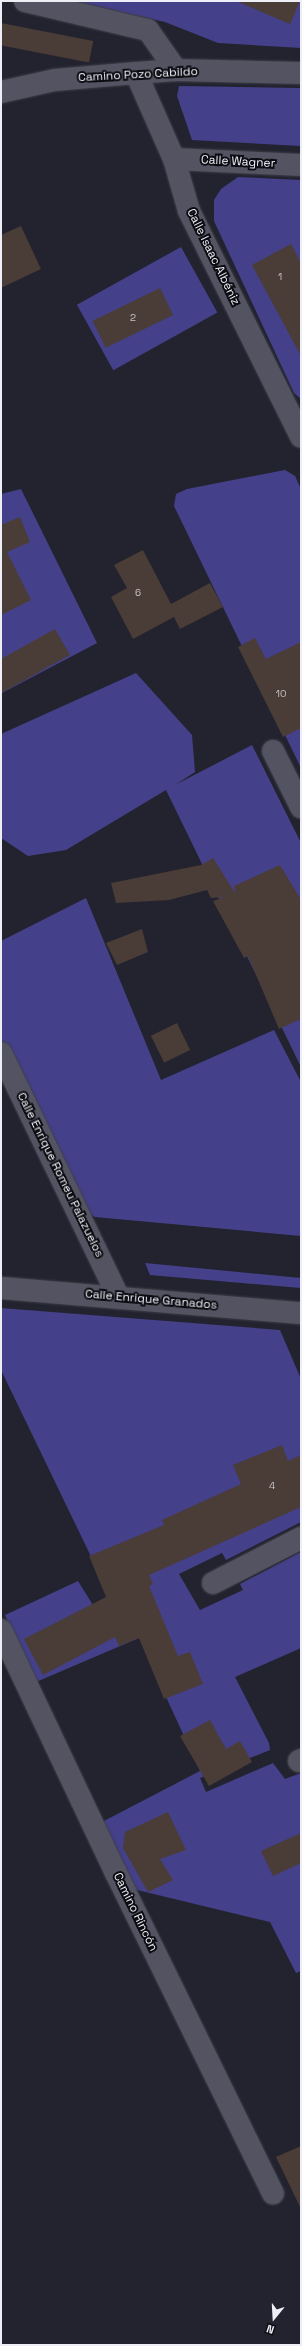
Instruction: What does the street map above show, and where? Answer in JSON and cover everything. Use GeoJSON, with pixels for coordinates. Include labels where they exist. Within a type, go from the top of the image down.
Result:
{"type":"FeatureCollection","features":[{"type":"Feature","properties":{"kind":"street"},"geometry":{"type":"LineString","coordinates":[[24,1],[148,30],[176,70]]}},
{"type":"Feature","properties":{"kind":"street","name":"Camino Pozo Cabildo"},"geometry":{"type":"LineString","coordinates":[[1,92],[56,80],[176,70],[301,73]]}},
{"type":"Feature","properties":{"kind":"street","name":"Calle Isaac Albéniz"},"geometry":{"type":"LineString","coordinates":[[136,73],[174,159],[189,212],[301,437]]}},
{"type":"Feature","properties":{"kind":"street","name":"Calle Wagner"},"geometry":{"type":"LineString","coordinates":[[174,159],[301,166]]}},
{"type":"Feature","properties":{"kind":"street"},"geometry":{"type":"LineString","coordinates":[[273,750],[301,807]]}},
{"type":"Feature","properties":{"kind":"street","name":"Calle Enrique Romeu Palazuelos"},"geometry":{"type":"LineString","coordinates":[[1,1053],[119,1298]]}},
{"type":"Feature","properties":{"kind":"street","name":"Calle Enrique Granados"},"geometry":{"type":"LineString","coordinates":[[1,1288],[299,1316]]}},
{"type":"Feature","properties":{"kind":"street"},"geometry":{"type":"LineString","coordinates":[[213,1583],[301,1538]]}},
{"type":"Feature","properties":{"kind":"street","name":"Camino Rincón"},"geometry":{"type":"LineString","coordinates":[[1,1630],[115,1871],[273,2193]]}},
{"type":"Feature","properties":{"kind":"shaded area"},"geometry":{"type":"Polygon","coordinates":[[[71,1],[301,1],[301,48],[218,43],[165,22],[71,1]]]}},
{"type":"Feature","properties":{"kind":"shaded area"},"geometry":{"type":"Polygon","coordinates":[[[179,86],[301,88],[301,146],[192,140],[177,96],[179,86]]]}},
{"type":"Feature","properties":{"kind":"shaded area"},"geometry":{"type":"Polygon","coordinates":[[[238,177],[301,180],[301,399],[294,393],[214,221],[214,200],[221,189],[238,177]]]}},
{"type":"Feature","properties":{"kind":"shaded area"},"geometry":{"type":"Polygon","coordinates":[[[181,247],[217,313],[113,370],[77,305],[181,247]]]}},
{"type":"Feature","properties":{"kind":"shaded area"},"geometry":{"type":"Polygon","coordinates":[[[285,470],[295,476],[301,489],[301,768],[174,506],[176,494],[187,489],[285,470]]]}},
{"type":"Feature","properties":{"kind":"shaded area"},"geometry":{"type":"Polygon","coordinates":[[[21,489],[97,643],[2,693],[1,494],[21,489]]]}},
{"type":"Feature","properties":{"kind":"shaded area"},"geometry":{"type":"Polygon","coordinates":[[[136,673],[192,735],[195,772],[175,785],[252,745],[301,843],[301,1067],[166,790],[66,850],[28,856],[1,838],[1,734],[136,673]]]}},
{"type":"Feature","properties":{"kind":"shaded area"},"geometry":{"type":"Polygon","coordinates":[[[86,898],[161,1080],[274,1030],[301,1082],[301,1236],[95,1217],[74,1204],[1,1053],[1,941],[86,898]]]}},
{"type":"Feature","properties":{"kind":"shaded area"},"geometry":{"type":"Polygon","coordinates":[[[145,1263],[301,1278],[301,1288],[150,1275],[145,1263]]]}},
{"type":"Feature","properties":{"kind":"shaded area"},"geometry":{"type":"Polygon","coordinates":[[[1,1308],[280,1330],[301,1379],[301,1522],[226,1560],[222,1553],[179,1574],[200,1610],[243,1590],[240,1584],[301,1552],[301,1648],[235,1677],[269,1743],[270,1750],[200,1778],[206,1792],[273,1763],[285,1779],[301,1773],[301,1971],[296,1973],[270,1922],[133,1889],[102,1822],[200,1771],[139,1638],[36,1682],[5,1615],[78,1581],[96,1610],[112,1600],[1,1370],[1,1308]]]}},
{"type":"Feature","properties":{"kind":"building"},"geometry":{"type":"Polygon","coordinates":[[[236,1],[300,1],[290,24],[236,1]]]}},
{"type":"Feature","properties":{"kind":"building"},"geometry":{"type":"Polygon","coordinates":[[[1,23],[93,41],[89,63],[1,45],[1,23]]]}},
{"type":"Feature","properties":{"kind":"building"},"geometry":{"type":"Polygon","coordinates":[[[21,226],[41,269],[1,288],[1,235],[21,226]]]}},
{"type":"Feature","properties":{"kind":"building"},"geometry":{"type":"Polygon","coordinates":[[[291,244],[301,263],[301,356],[252,265],[291,244]]]}},
{"type":"Feature","properties":{"kind":"building"},"geometry":{"type":"Polygon","coordinates":[[[160,288],[173,315],[106,348],[93,321],[160,288]]]}},
{"type":"Feature","properties":{"kind":"building"},"geometry":{"type":"Polygon","coordinates":[[[20,517],[30,542],[7,552],[31,600],[1,615],[1,525],[20,517]]]}},
{"type":"Feature","properties":{"kind":"building"},"geometry":{"type":"Polygon","coordinates":[[[143,550],[171,604],[210,583],[223,607],[180,629],[174,617],[133,639],[111,597],[127,588],[114,565],[143,550]]]}},
{"type":"Feature","properties":{"kind":"building"},"geometry":{"type":"Polygon","coordinates":[[[55,629],[70,655],[1,693],[1,659],[55,629]]]}},
{"type":"Feature","properties":{"kind":"building"},"geometry":{"type":"Polygon","coordinates":[[[255,638],[266,659],[301,642],[301,728],[283,737],[238,647],[255,638]]]}},
{"type":"Feature","properties":{"kind":"building"},"geometry":{"type":"Polygon","coordinates":[[[213,858],[235,893],[234,886],[280,865],[301,900],[301,1019],[279,1029],[248,956],[244,958],[213,901],[224,897],[211,898],[207,890],[169,900],[116,903],[111,883],[201,865],[213,858]]]}},
{"type":"Feature","properties":{"kind":"building"},"geometry":{"type":"Polygon","coordinates":[[[142,929],[148,952],[117,965],[106,943],[142,929]]]}},
{"type":"Feature","properties":{"kind":"building"},"geometry":{"type":"Polygon","coordinates":[[[177,1023],[190,1050],[164,1063],[151,1036],[177,1023]]]}},
{"type":"Feature","properties":{"kind":"building"},"geometry":{"type":"Polygon","coordinates":[[[282,1445],[288,1461],[301,1455],[301,1507],[149,1575],[153,1584],[149,1586],[178,1656],[190,1652],[203,1684],[164,1699],[139,1638],[119,1646],[115,1637],[43,1675],[24,1639],[106,1597],[89,1556],[164,1525],[162,1520],[241,1484],[233,1465],[282,1445]]]}},
{"type":"Feature","properties":{"kind":"building"},"geometry":{"type":"Polygon","coordinates":[[[210,1720],[226,1749],[240,1741],[252,1762],[209,1786],[180,1736],[210,1720]]]}},
{"type":"Feature","properties":{"kind":"building"},"geometry":{"type":"Polygon","coordinates":[[[168,1812],[186,1850],[160,1859],[173,1880],[148,1892],[123,1848],[125,1832],[168,1812]]]}},
{"type":"Feature","properties":{"kind":"building"},"geometry":{"type":"Polygon","coordinates":[[[301,1833],[301,1863],[273,1876],[261,1851],[301,1833]]]}},
{"type":"Feature","properties":{"kind":"building"},"geometry":{"type":"Polygon","coordinates":[[[301,2146],[301,2209],[276,2157],[301,2146]]]}}]}
